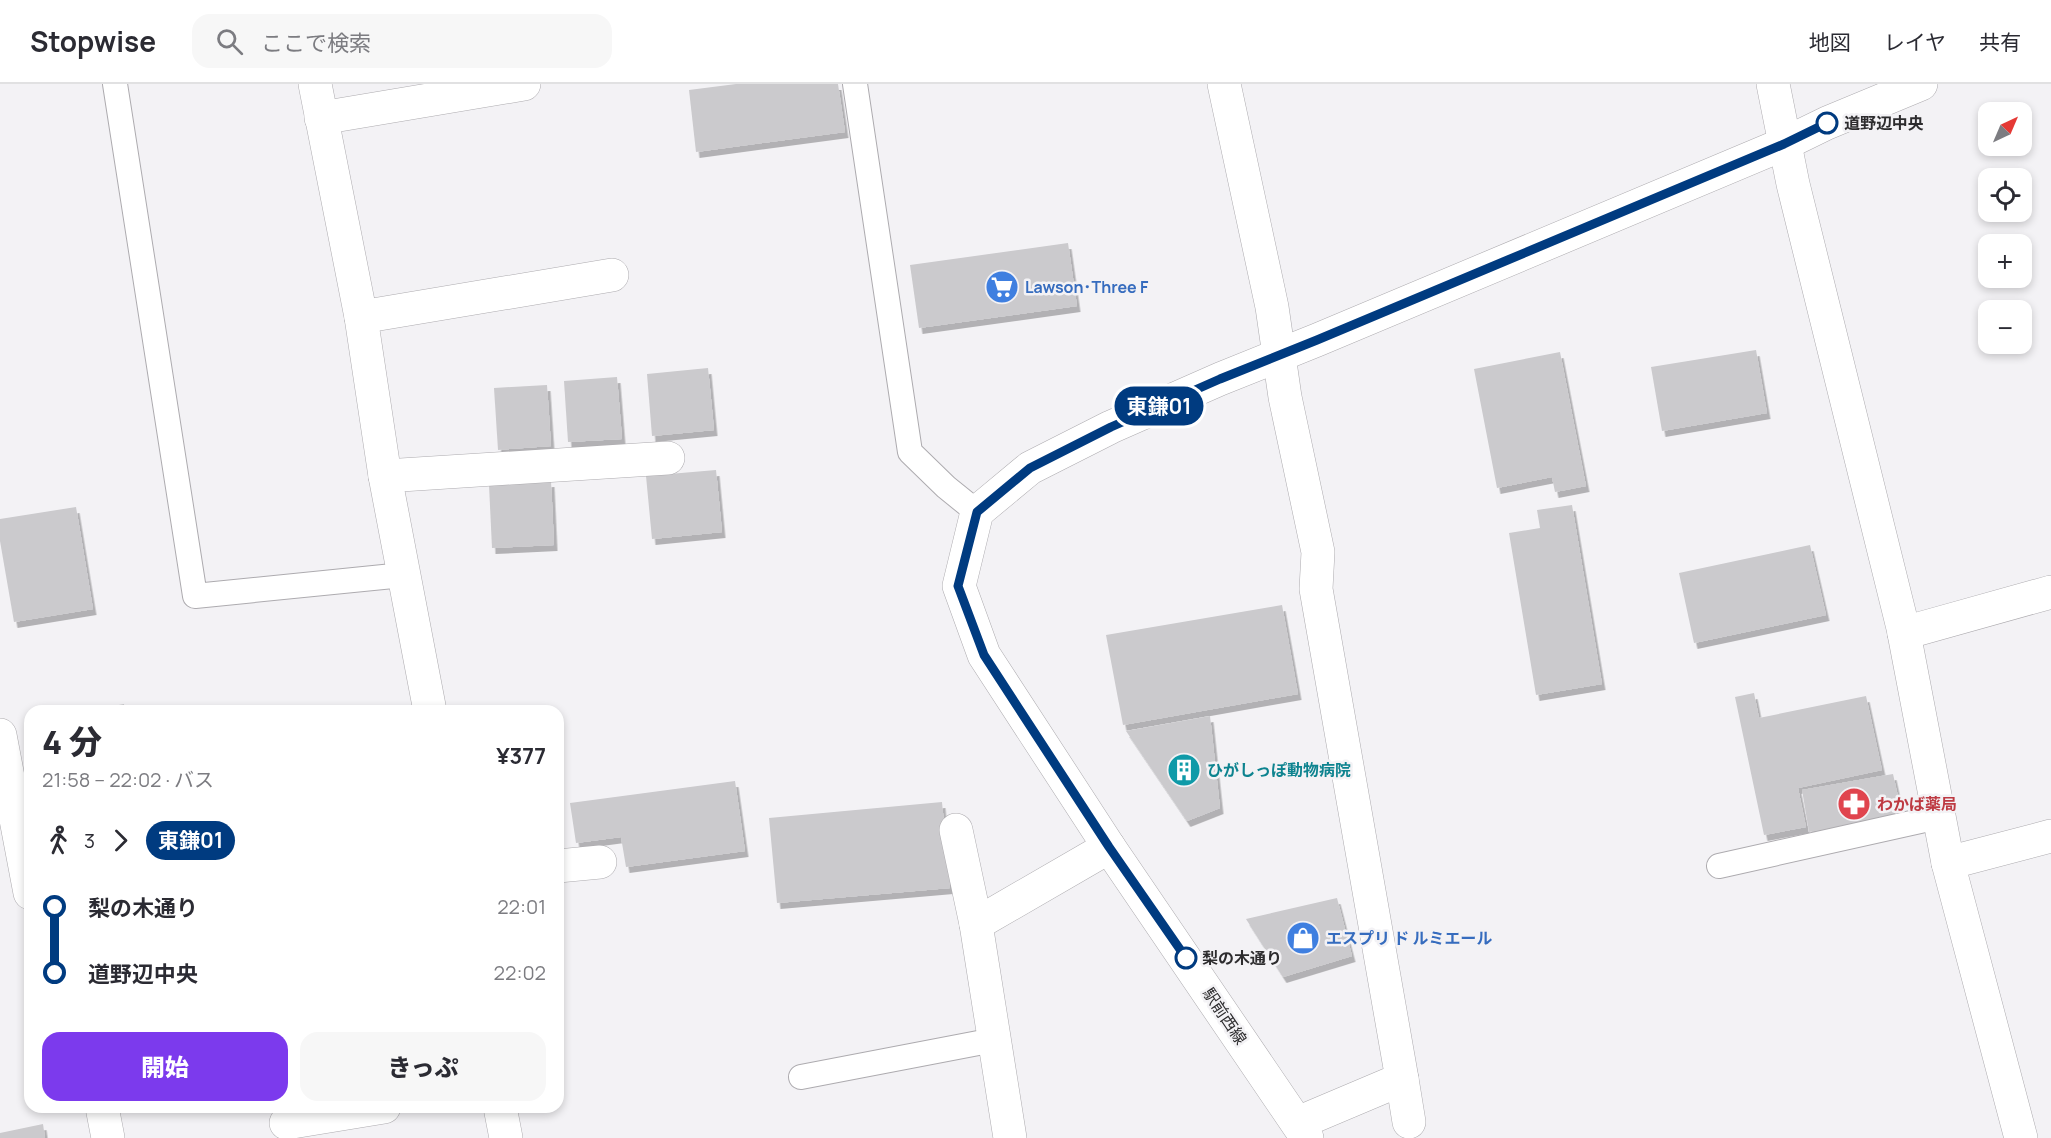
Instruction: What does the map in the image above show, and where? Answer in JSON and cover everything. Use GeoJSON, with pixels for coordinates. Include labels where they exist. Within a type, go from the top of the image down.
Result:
{"type":"FeatureCollection","features":[{"type":"Feature","properties":{"kind":"street"},"geometry":{"type":"LineString","coordinates":[[315,84],[361,317],[385,476],[429,705]]}},
{"type":"Feature","properties":{"kind":"street"},"geometry":{"type":"LineString","coordinates":[[321,118],[524,84]]}},
{"type":"Feature","properties":{"kind":"street"},"geometry":{"type":"LineString","coordinates":[[1224,84],[1272,308],[1285,397],[1318,552],[1316,589],[1409,1122]]}},
{"type":"Feature","properties":{"kind":"street"},"geometry":{"type":"LineString","coordinates":[[1773,84],[1784,144],[1904,633],[1948,863],[2021,1138]]}},
{"type":"Feature","properties":{"kind":"street"},"geometry":{"type":"LineString","coordinates":[[977,512],[1030,468],[1111,427],[1220,379],[1784,144],[1827,123],[1921,84]]}},
{"type":"Feature","properties":{"kind":"street"},"geometry":{"type":"LineString","coordinates":[[361,317],[612,274]]}},
{"type":"Feature","properties":{"kind":"street"},"geometry":{"type":"LineString","coordinates":[[385,476],[668,458]]}},
{"type":"Feature","properties":{"kind":"street","name":"駅前西線"},"geometry":{"type":"LineString","coordinates":[[977,512],[958,586],[984,655],[1109,847],[1303,1130]]}},
{"type":"Feature","properties":{"kind":"street"},"geometry":{"type":"LineString","coordinates":[[1904,633],[2051,592]]}},
{"type":"Feature","properties":{"kind":"street"},"geometry":{"type":"LineString","coordinates":[[0,735],[24,861]]}},
{"type":"Feature","properties":{"kind":"street"},"geometry":{"type":"LineString","coordinates":[[956,830],[976,924],[1010,1138]]}},
{"type":"Feature","properties":{"kind":"street"},"geometry":{"type":"LineString","coordinates":[[1948,863],[2051,836]]}},
{"type":"Feature","properties":{"kind":"street"},"geometry":{"type":"LineString","coordinates":[[976,924],[1109,847]]}},
{"type":"Feature","properties":{"kind":"street"},"geometry":{"type":"LineString","coordinates":[[564,865],[600,862]]}},
{"type":"Feature","properties":{"kind":"street"},"geometry":{"type":"LineString","coordinates":[[1303,1130],[1402,1079]]}},
{"type":"Feature","properties":{"kind":"street"},"geometry":{"type":"LineString","coordinates":[[103,1113],[108,1138]]}},
{"type":"Feature","properties":{"kind":"street"},"geometry":{"type":"LineString","coordinates":[[286,1123],[347,1113]]}},
{"type":"Feature","properties":{"kind":"street"},"geometry":{"type":"LineString","coordinates":[[501,1113],[506,1138]]}},
{"type":"Feature","properties":{"kind":"lane"},"geometry":{"type":"LineString","coordinates":[[115,84],[195,596],[403,575]]}},
{"type":"Feature","properties":{"kind":"lane"},"geometry":{"type":"LineString","coordinates":[[855,84],[910,452],[946,487],[977,512]]}},
{"type":"Feature","properties":{"kind":"lane"},"geometry":{"type":"LineString","coordinates":[[1719,866],[1938,817]]}},
{"type":"Feature","properties":{"kind":"lane"},"geometry":{"type":"LineString","coordinates":[[801,1077],[994,1040]]}},
{"type":"Feature","properties":{"kind":"building"},"geometry":{"type":"Polygon","coordinates":[[[736,84],[838,84],[845,132],[696,152],[689,90],[736,84]]]}},
{"type":"Feature","properties":{"kind":"building"},"geometry":{"type":"Polygon","coordinates":[[[1068,243],[1077,306],[919,328],[910,265],[1068,243]]]}},
{"type":"Feature","properties":{"kind":"building"},"geometry":{"type":"Polygon","coordinates":[[[1756,350],[1767,413],[1662,431],[1651,367],[1756,350]]]}},
{"type":"Feature","properties":{"kind":"building"},"geometry":{"type":"Polygon","coordinates":[[[1560,352],[1586,486],[1555,492],[1552,477],[1497,488],[1474,369],[1560,352]]]}},
{"type":"Feature","properties":{"kind":"building"},"geometry":{"type":"Polygon","coordinates":[[[708,368],[714,430],[652,436],[647,374],[708,368]]]}},
{"type":"Feature","properties":{"kind":"building"},"geometry":{"type":"Polygon","coordinates":[[[617,377],[622,439],[568,442],[564,381],[617,377]]]}},
{"type":"Feature","properties":{"kind":"building"},"geometry":{"type":"Polygon","coordinates":[[[547,385],[551,446],[498,450],[494,388],[547,385]]]}},
{"type":"Feature","properties":{"kind":"building"},"geometry":{"type":"Polygon","coordinates":[[[716,470],[722,532],[652,539],[646,476],[716,470]]]}},
{"type":"Feature","properties":{"kind":"building"},"geometry":{"type":"Polygon","coordinates":[[[551,481],[554,545],[492,548],[489,485],[551,481]]]}},
{"type":"Feature","properties":{"kind":"building"},"geometry":{"type":"Polygon","coordinates":[[[1572,505],[1602,684],[1536,695],[1509,533],[1540,528],[1537,510],[1572,505]]]}},
{"type":"Feature","properties":{"kind":"building"},"geometry":{"type":"Polygon","coordinates":[[[76,507],[93,609],[14,622],[0,541],[0,519],[76,507]]]}},
{"type":"Feature","properties":{"kind":"building"},"geometry":{"type":"Polygon","coordinates":[[[1810,545],[1826,615],[1694,643],[1679,573],[1810,545]]]}},
{"type":"Feature","properties":{"kind":"building"},"geometry":{"type":"Polygon","coordinates":[[[1282,605],[1298,694],[1123,725],[1106,635],[1282,605]]]}},
{"type":"Feature","properties":{"kind":"building"},"geometry":{"type":"Polygon","coordinates":[[[1754,693],[1759,718],[1866,696],[1882,770],[1798,788],[1806,827],[1764,835],[1735,697],[1754,693]]]}},
{"type":"Feature","properties":{"kind":"building","name":"ひがしっぽ動物病院"},"geometry":{"type":"Polygon","coordinates":[[[1210,716],[1220,808],[1187,821],[1126,731],[1210,716]]]}},
{"type":"Feature","properties":{"kind":"building"},"geometry":{"type":"Polygon","coordinates":[[[1893,774],[1902,815],[1809,832],[1802,790],[1893,774]]]}},
{"type":"Feature","properties":{"kind":"building"},"geometry":{"type":"Polygon","coordinates":[[[735,781],[745,851],[626,867],[621,837],[576,843],[570,803],[735,781]]]}},
{"type":"Feature","properties":{"kind":"building"},"geometry":{"type":"Polygon","coordinates":[[[942,802],[950,888],[777,903],[769,818],[942,802]]]}},
{"type":"Feature","properties":{"kind":"building","name":"エスプリ ド ルミエール"},"geometry":{"type":"Polygon","coordinates":[[[1337,898],[1352,956],[1283,977],[1246,919],[1337,898]]]}},
{"type":"Feature","properties":{"kind":"building"},"geometry":{"type":"Polygon","coordinates":[[[43,1124],[45,1138],[0,1138],[0,1133],[43,1124]]]}},
{"type":"Feature","properties":{"kind":"bus line","name":"東鎌01"},"geometry":{"type":"LineString","coordinates":[[1186,958],[1109,847],[984,655],[958,586],[977,512],[1030,468],[1111,427],[1220,379],[1784,144],[1827,123]]}},
{"type":"Feature","properties":{"kind":"place","name":"道野辺中央"},"geometry":{"type":"Point","coordinates":[1827,123]}},
{"type":"Feature","properties":{"kind":"place","name":"Lawson･Three F"},"geometry":{"type":"Point","coordinates":[1002,287]}},
{"type":"Feature","properties":{"kind":"place","name":"ひがしっぽ動物病院"},"geometry":{"type":"Point","coordinates":[1184,770]}},
{"type":"Feature","properties":{"kind":"place","name":"わかば薬局"},"geometry":{"type":"Point","coordinates":[1854,804]}},
{"type":"Feature","properties":{"kind":"place","name":"エスプリ ド ルミエール"},"geometry":{"type":"Point","coordinates":[1303,938]}},
{"type":"Feature","properties":{"kind":"place","name":"梨の木通り"},"geometry":{"type":"Point","coordinates":[1186,958]}}]}
